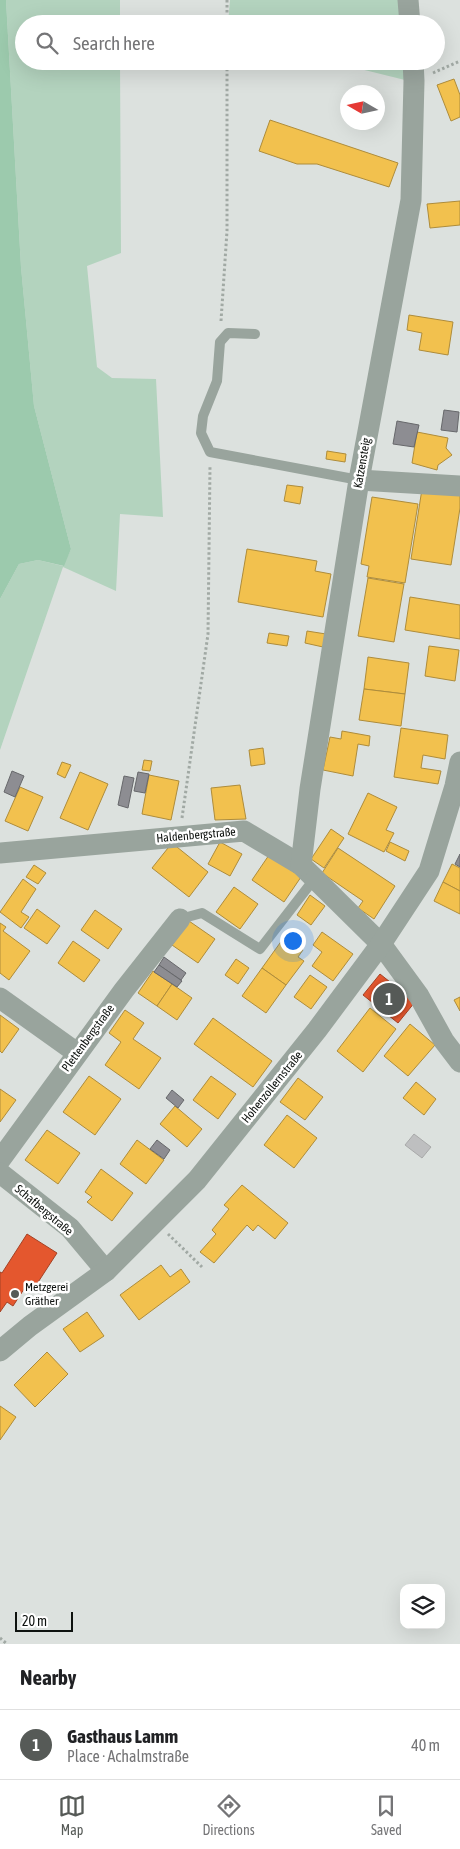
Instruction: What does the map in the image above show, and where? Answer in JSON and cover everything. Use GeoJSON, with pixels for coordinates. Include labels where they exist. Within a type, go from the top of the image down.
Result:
{"type":"FeatureCollection","features":[{"type":"Feature","properties":{"kind":"street"},"geometry":{"type":"LineString","coordinates":[[408,0],[409,15]]}},
{"type":"Feature","properties":{"kind":"street","name":"Katzensteig"},"geometry":{"type":"LineString","coordinates":[[308,871],[310,788],[359,480],[411,200],[414,71]]}},
{"type":"Feature","properties":{"kind":"street"},"geometry":{"type":"LineString","coordinates":[[359,480],[460,486]]}},
{"type":"Feature","properties":{"kind":"street","name":"Hohenzollernstraße"},"geometry":{"type":"LineString","coordinates":[[0,1351],[30,1326],[106,1271],[197,1180],[317,1030],[381,944],[428,871],[455,786],[460,762]]}},
{"type":"Feature","properties":{"kind":"street","name":"Haldenbergstraße"},"geometry":{"type":"LineString","coordinates":[[0,854],[244,831],[308,871],[381,944],[420,996],[444,1041],[460,1062]]}},
{"type":"Feature","properties":{"kind":"street","name":"Plettenbergstraße"},"geometry":{"type":"LineString","coordinates":[[0,1160],[77,1053],[180,919]]}},
{"type":"Feature","properties":{"kind":"street"},"geometry":{"type":"LineString","coordinates":[[0,998],[77,1053]]}},
{"type":"Feature","properties":{"kind":"street","name":"Schafbergstraße"},"geometry":{"type":"LineString","coordinates":[[0,1173],[70,1228],[106,1271]]}},
{"type":"Feature","properties":{"kind":"lane"},"geometry":{"type":"LineString","coordinates":[[255,334],[228,333],[220,342],[217,381],[203,416],[201,433],[210,452],[359,480]]}},
{"type":"Feature","properties":{"kind":"lane"},"geometry":{"type":"LineString","coordinates":[[180,919],[202,913],[260,949],[308,871]]}},
{"type":"Feature","properties":{"kind":"path"},"geometry":{"type":"LineString","coordinates":[[227,0],[227,15]]}},
{"type":"Feature","properties":{"kind":"path"},"geometry":{"type":"LineString","coordinates":[[445,64],[460,61]]}},
{"type":"Feature","properties":{"kind":"path"},"geometry":{"type":"LineString","coordinates":[[220,342],[227,231],[227,70]]}},
{"type":"Feature","properties":{"kind":"path"},"geometry":{"type":"LineString","coordinates":[[180,836],[208,634],[210,452]]}},
{"type":"Feature","properties":{"kind":"path"},"geometry":{"type":"LineString","coordinates":[[155,1222],[202,1267]]}},
{"type":"Feature","properties":{"kind":"path"},"geometry":{"type":"LineString","coordinates":[[0,1638],[7,1644]]}},
{"type":"Feature","properties":{"kind":"green space"},"geometry":{"type":"Polygon","coordinates":[[[0,0],[6,0],[21,267],[34,406],[71,549],[64,566],[38,560],[19,564],[0,599],[0,0]]]}},
{"type":"Feature","properties":{"kind":"green space"},"geometry":{"type":"Polygon","coordinates":[[[6,0],[120,0],[120,15],[15,15],[15,70],[120,70],[121,253],[87,266],[97,367],[112,378],[156,379],[163,517],[120,514],[116,591],[63,567],[0,750],[0,599],[19,564],[38,560],[63,566],[71,549],[34,406],[21,267],[6,0]]]}},
{"type":"Feature","properties":{"kind":"green space"},"geometry":{"type":"Polygon","coordinates":[[[230,0],[402,0],[403,15],[229,15],[230,0]]]}},
{"type":"Feature","properties":{"kind":"green space"},"geometry":{"type":"Polygon","coordinates":[[[364,70],[408,70],[409,81],[364,70]]]}},
{"type":"Feature","properties":{"kind":"building: Homes"},"geometry":{"type":"Polygon","coordinates":[[[454,79],[460,95],[460,117],[451,121],[437,85],[454,79]]]}},
{"type":"Feature","properties":{"kind":"building: Homes"},"geometry":{"type":"Polygon","coordinates":[[[270,120],[398,163],[389,187],[317,164],[297,164],[259,151],[270,120]]]}},
{"type":"Feature","properties":{"kind":"building: Homes"},"geometry":{"type":"Polygon","coordinates":[[[460,201],[460,225],[430,228],[427,204],[460,201]]]}},
{"type":"Feature","properties":{"kind":"building: Homes"},"geometry":{"type":"Polygon","coordinates":[[[409,315],[453,322],[448,355],[419,350],[422,333],[407,330],[409,315]]]}},
{"type":"Feature","properties":{"kind":"building: Homes"},"geometry":{"type":"Polygon","coordinates":[[[417,432],[448,438],[446,448],[452,455],[438,465],[437,470],[412,463],[417,432]]]}},
{"type":"Feature","properties":{"kind":"building: Homes"},"geometry":{"type":"Polygon","coordinates":[[[327,451],[346,454],[345,462],[326,459],[327,451]]]}},
{"type":"Feature","properties":{"kind":"building: Homes"},"geometry":{"type":"Polygon","coordinates":[[[287,485],[303,487],[300,504],[284,501],[287,485]]]}},
{"type":"Feature","properties":{"kind":"building: Homes"},"geometry":{"type":"Polygon","coordinates":[[[422,489],[460,495],[460,508],[451,565],[411,559],[422,489]]]}},
{"type":"Feature","properties":{"kind":"building: Homes"},"geometry":{"type":"Polygon","coordinates":[[[372,497],[418,504],[405,583],[367,577],[369,566],[361,564],[372,497]]]}},
{"type":"Feature","properties":{"kind":"building: Homes"},"geometry":{"type":"Polygon","coordinates":[[[247,549],[317,561],[315,571],[331,574],[323,617],[238,602],[247,549]]]}},
{"type":"Feature","properties":{"kind":"building: Homes"},"geometry":{"type":"Polygon","coordinates":[[[368,578],[404,584],[394,642],[358,636],[368,578]]]}},
{"type":"Feature","properties":{"kind":"building: Homes"},"geometry":{"type":"Polygon","coordinates":[[[410,597],[460,605],[460,639],[405,630],[410,597]]]}},
{"type":"Feature","properties":{"kind":"building: Homes"},"geometry":{"type":"Polygon","coordinates":[[[307,631],[326,634],[323,647],[305,643],[307,631]]]}},
{"type":"Feature","properties":{"kind":"building: Homes"},"geometry":{"type":"Polygon","coordinates":[[[269,633],[289,636],[287,646],[267,643],[269,633]]]}},
{"type":"Feature","properties":{"kind":"building: Homes"},"geometry":{"type":"Polygon","coordinates":[[[429,646],[459,650],[455,681],[425,676],[429,646]]]}},
{"type":"Feature","properties":{"kind":"building: Homes"},"geometry":{"type":"Polygon","coordinates":[[[368,657],[409,663],[405,694],[364,689],[368,657]]]}},
{"type":"Feature","properties":{"kind":"building: Homes"},"geometry":{"type":"Polygon","coordinates":[[[364,689],[405,694],[401,726],[359,720],[364,689]]]}},
{"type":"Feature","properties":{"kind":"building: Homes"},"geometry":{"type":"Polygon","coordinates":[[[401,728],[448,735],[445,759],[423,755],[421,768],[441,771],[438,784],[394,777],[401,728]]]}},
{"type":"Feature","properties":{"kind":"building: Homes"},"geometry":{"type":"Polygon","coordinates":[[[342,731],[370,736],[369,746],[358,744],[353,776],[323,770],[330,737],[341,739],[342,731]]]}},
{"type":"Feature","properties":{"kind":"building: Homes"},"geometry":{"type":"Polygon","coordinates":[[[263,748],[265,764],[251,766],[249,750],[263,748]]]}},
{"type":"Feature","properties":{"kind":"building: Homes"},"geometry":{"type":"Polygon","coordinates":[[[144,760],[152,761],[150,771],[142,770],[144,760]]]}},
{"type":"Feature","properties":{"kind":"building: Homes"},"geometry":{"type":"Polygon","coordinates":[[[62,762],[71,765],[65,778],[57,774],[62,762]]]}},
{"type":"Feature","properties":{"kind":"building: Homes"},"geometry":{"type":"Polygon","coordinates":[[[80,772],[108,784],[88,830],[60,818],[80,772]]]}},
{"type":"Feature","properties":{"kind":"building: Homes"},"geometry":{"type":"Polygon","coordinates":[[[149,775],[179,781],[171,820],[142,814],[149,775]]]}},
{"type":"Feature","properties":{"kind":"building: Homes"},"geometry":{"type":"Polygon","coordinates":[[[240,785],[246,819],[215,820],[211,788],[240,785]]]}},
{"type":"Feature","properties":{"kind":"building: Homes"},"geometry":{"type":"Polygon","coordinates":[[[20,787],[43,797],[28,831],[5,821],[20,787]]]}},
{"type":"Feature","properties":{"kind":"building: Homes"},"geometry":{"type":"Polygon","coordinates":[[[368,793],[397,807],[386,830],[394,833],[384,852],[348,834],[368,793]]]}},
{"type":"Feature","properties":{"kind":"building: Homes"},"geometry":{"type":"Polygon","coordinates":[[[331,829],[344,838],[324,868],[311,859],[331,829]]]}},
{"type":"Feature","properties":{"kind":"building: Homes"},"geometry":{"type":"Polygon","coordinates":[[[220,842],[242,854],[230,876],[208,864],[220,842]]]}},
{"type":"Feature","properties":{"kind":"building: Homes"},"geometry":{"type":"Polygon","coordinates":[[[390,842],[409,851],[405,861],[386,851],[390,842]]]}},
{"type":"Feature","properties":{"kind":"building: Homes"},"geometry":{"type":"Polygon","coordinates":[[[172,843],[208,872],[189,897],[152,868],[172,843]]]}},
{"type":"Feature","properties":{"kind":"building: Homes"},"geometry":{"type":"Polygon","coordinates":[[[338,848],[395,886],[374,919],[358,908],[363,901],[322,873],[338,848]]]}},
{"type":"Feature","properties":{"kind":"building: Homes"},"geometry":{"type":"Polygon","coordinates":[[[269,855],[301,877],[284,902],[252,880],[269,855]]]}},
{"type":"Feature","properties":{"kind":"building: Homes"},"geometry":{"type":"Polygon","coordinates":[[[452,864],[460,868],[460,891],[443,882],[452,864]]]}},
{"type":"Feature","properties":{"kind":"building: Homes"},"geometry":{"type":"Polygon","coordinates":[[[34,865],[46,873],[38,884],[26,877],[34,865]]]}},
{"type":"Feature","properties":{"kind":"building: Homes"},"geometry":{"type":"Polygon","coordinates":[[[23,879],[36,889],[21,912],[29,917],[21,928],[0,912],[23,879]]]}},
{"type":"Feature","properties":{"kind":"building: Homes"},"geometry":{"type":"Polygon","coordinates":[[[443,882],[460,891],[460,914],[434,901],[443,882]]]}},
{"type":"Feature","properties":{"kind":"building: Homes"},"geometry":{"type":"Polygon","coordinates":[[[234,887],[258,904],[240,929],[216,912],[234,887]]]}},
{"type":"Feature","properties":{"kind":"building: Homes"},"geometry":{"type":"Polygon","coordinates":[[[310,895],[325,906],[311,925],[297,915],[310,895]]]}},
{"type":"Feature","properties":{"kind":"building: Homes"},"geometry":{"type":"Polygon","coordinates":[[[37,909],[60,926],[47,944],[24,928],[37,909]]]}},
{"type":"Feature","properties":{"kind":"building: Homes"},"geometry":{"type":"Polygon","coordinates":[[[95,910],[122,929],[108,949],[81,930],[95,910]]]}},
{"type":"Feature","properties":{"kind":"building: Homes"},"geometry":{"type":"Polygon","coordinates":[[[189,921],[215,939],[198,963],[172,945],[189,921]]]}},
{"type":"Feature","properties":{"kind":"building: Homes"},"geometry":{"type":"Polygon","coordinates":[[[0,923],[6,927],[3,931],[30,951],[9,980],[0,973],[0,923]]]}},
{"type":"Feature","properties":{"kind":"building: Homes"},"geometry":{"type":"Polygon","coordinates":[[[322,932],[353,954],[333,981],[312,966],[322,952],[313,945],[322,932]]]}},
{"type":"Feature","properties":{"kind":"building: Homes"},"geometry":{"type":"Polygon","coordinates":[[[285,936],[303,950],[298,957],[304,961],[286,985],[262,968],[285,936]]]}},
{"type":"Feature","properties":{"kind":"building: Homes"},"geometry":{"type":"Polygon","coordinates":[[[73,941],[100,960],[84,982],[58,963],[73,941]]]}},
{"type":"Feature","properties":{"kind":"building: Homes"},"geometry":{"type":"Polygon","coordinates":[[[236,959],[249,968],[238,984],[225,975],[236,959]]]}},
{"type":"Feature","properties":{"kind":"building: Homes"},"geometry":{"type":"Polygon","coordinates":[[[262,968],[286,985],[266,1013],[242,996],[262,968]]]}},
{"type":"Feature","properties":{"kind":"building: Homes"},"geometry":{"type":"Polygon","coordinates":[[[153,971],[172,984],[157,1006],[138,993],[153,971]]]}},
{"type":"Feature","properties":{"kind":"building: Homes"},"geometry":{"type":"Polygon","coordinates":[[[310,975],[327,987],[311,1009],[294,997],[310,975]]]}},
{"type":"Feature","properties":{"kind":"building: Homes"},"geometry":{"type":"Polygon","coordinates":[[[172,984],[192,998],[177,1020],[157,1006],[172,984]]]}},
{"type":"Feature","properties":{"kind":"building: Homes"},"geometry":{"type":"Polygon","coordinates":[[[460,997],[460,1011],[454,1000],[460,997]]]}},
{"type":"Feature","properties":{"kind":"building: Homes"},"geometry":{"type":"Polygon","coordinates":[[[370,1008],[396,1029],[363,1072],[337,1051],[370,1008]]]}},
{"type":"Feature","properties":{"kind":"building: Homes"},"geometry":{"type":"Polygon","coordinates":[[[125,1010],[144,1023],[133,1039],[161,1058],[139,1089],[105,1065],[121,1042],[109,1033],[125,1010]]]}},
{"type":"Feature","properties":{"kind":"building: Homes"},"geometry":{"type":"Polygon","coordinates":[[[0,1015],[19,1029],[2,1053],[0,1051],[0,1015]]]}},
{"type":"Feature","properties":{"kind":"building: Homes"},"geometry":{"type":"Polygon","coordinates":[[[213,1018],[272,1061],[253,1087],[194,1044],[213,1018]]]}},
{"type":"Feature","properties":{"kind":"building: Homes"},"geometry":{"type":"Polygon","coordinates":[[[410,1024],[435,1045],[408,1076],[384,1056],[410,1024]]]}},
{"type":"Feature","properties":{"kind":"building: Homes"},"geometry":{"type":"Polygon","coordinates":[[[89,1076],[121,1099],[95,1135],[63,1112],[89,1076]]]}},
{"type":"Feature","properties":{"kind":"building: Homes"},"geometry":{"type":"Polygon","coordinates":[[[211,1076],[236,1094],[218,1119],[193,1100],[211,1076]]]}},
{"type":"Feature","properties":{"kind":"building: Homes"},"geometry":{"type":"Polygon","coordinates":[[[298,1078],[323,1097],[305,1120],[280,1102],[298,1078]]]}},
{"type":"Feature","properties":{"kind":"building: Homes"},"geometry":{"type":"Polygon","coordinates":[[[416,1082],[436,1099],[424,1115],[403,1098],[416,1082]]]}},
{"type":"Feature","properties":{"kind":"building: Homes"},"geometry":{"type":"Polygon","coordinates":[[[0,1089],[16,1100],[0,1122],[0,1089]]]}},
{"type":"Feature","properties":{"kind":"building: Homes"},"geometry":{"type":"Polygon","coordinates":[[[175,1106],[202,1129],[187,1147],[160,1124],[175,1106]]]}},
{"type":"Feature","properties":{"kind":"building: Homes"},"geometry":{"type":"Polygon","coordinates":[[[287,1115],[317,1138],[294,1168],[264,1145],[287,1115]]]}},
{"type":"Feature","properties":{"kind":"building: Homes"},"geometry":{"type":"Polygon","coordinates":[[[47,1130],[80,1153],[58,1184],[25,1160],[47,1130]]]}},
{"type":"Feature","properties":{"kind":"building: Homes"},"geometry":{"type":"Polygon","coordinates":[[[137,1140],[164,1160],[146,1184],[120,1164],[137,1140]]]}},
{"type":"Feature","properties":{"kind":"building: Homes"},"geometry":{"type":"Polygon","coordinates":[[[101,1169],[133,1193],[112,1221],[87,1202],[92,1197],[85,1192],[101,1169]]]}},
{"type":"Feature","properties":{"kind":"building: Homes"},"geometry":{"type":"Polygon","coordinates":[[[242,1185],[288,1223],[275,1239],[258,1225],[253,1231],[247,1225],[214,1263],[200,1252],[216,1234],[212,1230],[229,1209],[224,1205],[242,1185]]]}},
{"type":"Feature","properties":{"kind":"building: Homes"},"geometry":{"type":"Polygon","coordinates":[[[161,1265],[170,1277],[181,1269],[190,1282],[139,1320],[120,1295],[161,1265]]]}},
{"type":"Feature","properties":{"kind":"building: Homes"},"geometry":{"type":"Polygon","coordinates":[[[87,1312],[104,1336],[80,1352],[63,1329],[87,1312]]]}},
{"type":"Feature","properties":{"kind":"building: Homes"},"geometry":{"type":"Polygon","coordinates":[[[47,1352],[68,1374],[35,1407],[14,1385],[47,1352]]]}},
{"type":"Feature","properties":{"kind":"building: Homes"},"geometry":{"type":"Polygon","coordinates":[[[0,1406],[16,1417],[0,1440],[0,1406]]]}},
{"type":"Feature","properties":{"kind":"building: Shops"},"geometry":{"type":"Polygon","coordinates":[[[380,974],[415,1002],[398,1023],[363,995],[380,974]]]}},
{"type":"Feature","properties":{"kind":"building: Shops"},"geometry":{"type":"Polygon","coordinates":[[[27,1234],[57,1253],[33,1290],[26,1286],[13,1306],[7,1302],[0,1312],[0,1272],[2,1273],[27,1234]]]}},
{"type":"Feature","properties":{"kind":"building: Industry"},"geometry":{"type":"Polygon","coordinates":[[[444,410],[459,412],[457,432],[441,430],[444,410]]]}},
{"type":"Feature","properties":{"kind":"building: Industry"},"geometry":{"type":"Polygon","coordinates":[[[397,421],[419,425],[414,447],[393,444],[397,421]]]}},
{"type":"Feature","properties":{"kind":"building: Industry"},"geometry":{"type":"Polygon","coordinates":[[[12,771],[24,776],[15,797],[4,792],[12,771]]]}},
{"type":"Feature","properties":{"kind":"building: Industry"},"geometry":{"type":"Polygon","coordinates":[[[138,772],[149,774],[145,793],[134,791],[138,772]]]}},
{"type":"Feature","properties":{"kind":"building: Industry"},"geometry":{"type":"Polygon","coordinates":[[[124,776],[134,778],[128,808],[118,805],[124,776]]]}},
{"type":"Feature","properties":{"kind":"building: Industry"},"geometry":{"type":"Polygon","coordinates":[[[460,854],[460,867],[455,864],[460,854]]]}},
{"type":"Feature","properties":{"kind":"building: Industry"},"geometry":{"type":"Polygon","coordinates":[[[164,957],[186,973],[181,980],[159,965],[164,957]]]}},
{"type":"Feature","properties":{"kind":"building: Industry"},"geometry":{"type":"Polygon","coordinates":[[[159,965],[182,981],[177,987],[154,972],[159,965]]]}},
{"type":"Feature","properties":{"kind":"building: Industry"},"geometry":{"type":"Polygon","coordinates":[[[172,1090],[184,1100],[178,1108],[166,1098],[172,1090]]]}},
{"type":"Feature","properties":{"kind":"building: Industry"},"geometry":{"type":"Polygon","coordinates":[[[157,1140],[170,1150],[164,1159],[150,1149],[157,1140]]]}},
{"type":"Feature","properties":{"kind":"building: Other"},"geometry":{"type":"Polygon","coordinates":[[[414,1134],[431,1147],[422,1158],[405,1145],[414,1134]]]}},
{"type":"Feature","properties":{"kind":"place","name":"Gasthaus Lamm"},"geometry":{"type":"Point","coordinates":[389,999]}},
{"type":"Feature","properties":{"kind":"place","name":"Metzgerei Gräther"},"geometry":{"type":"Point","coordinates":[15,1294]}}]}
